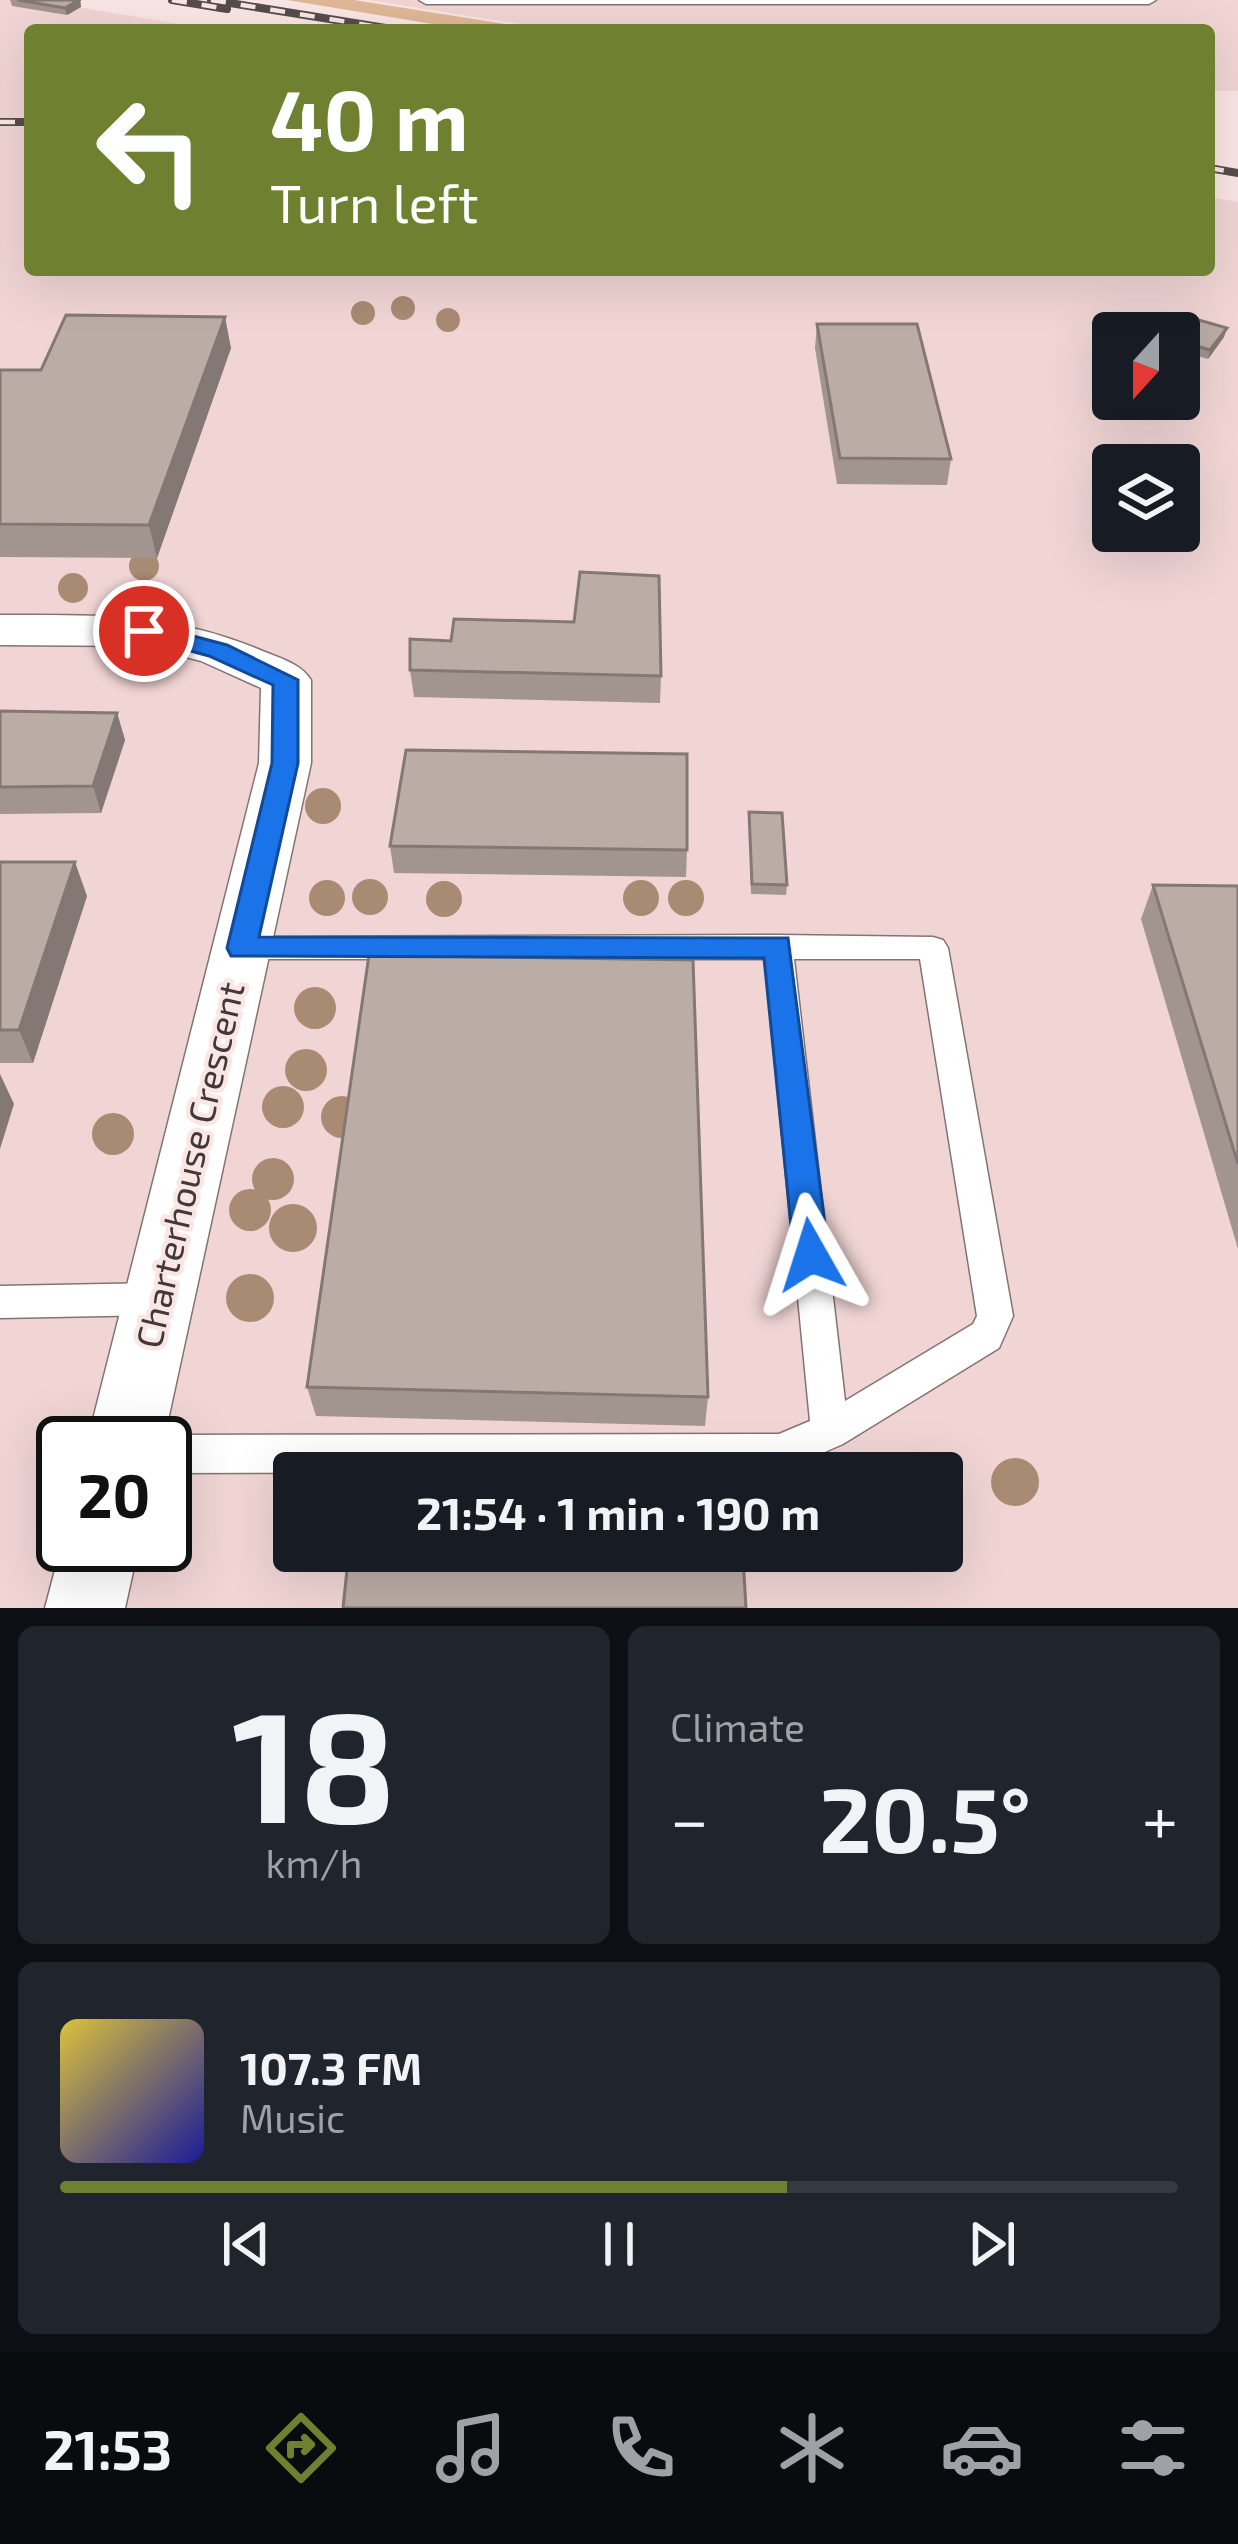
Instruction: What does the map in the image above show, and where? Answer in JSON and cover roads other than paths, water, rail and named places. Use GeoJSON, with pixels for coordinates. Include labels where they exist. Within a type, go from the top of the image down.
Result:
{"type":"FeatureCollection","features":[{"type":"Feature","properties":{"kind":"street","name":"Charterhouse Crescent"},"geometry":{"type":"LineString","coordinates":[[0,630],[144,631],[218,650],[286,680],[285,763],[131,1416]]}},
{"type":"Feature","properties":{"kind":"street"},"geometry":{"type":"LineString","coordinates":[[85,1608],[94,1572]]}},
{"type":"Feature","properties":{"kind":"lane"},"geometry":{"type":"LineString","coordinates":[[426,0],[1149,0]]}},
{"type":"Feature","properties":{"kind":"lane"},"geometry":{"type":"LineString","coordinates":[[778,946],[830,1431]]}},
{"type":"Feature","properties":{"kind":"lane"},"geometry":{"type":"LineString","coordinates":[[192,1454],[779,1453],[830,1431],[986,1336],[995,1316],[933,948],[242,948]]}},
{"type":"Feature","properties":{"kind":"lane"},"geometry":{"type":"LineString","coordinates":[[0,1302],[158,1299]]}},
{"type":"Feature","properties":{"kind":"railway"},"geometry":{"type":"LineString","coordinates":[[172,0],[227,9]]}},
{"type":"Feature","properties":{"kind":"railway"},"geometry":{"type":"LineString","coordinates":[[211,0],[361,24]]}},
{"type":"Feature","properties":{"kind":"railway"},"geometry":{"type":"LineString","coordinates":[[0,122],[24,122]]}},
{"type":"Feature","properties":{"kind":"railway"},"geometry":{"type":"LineString","coordinates":[[1215,169],[1238,173]]}}]}
